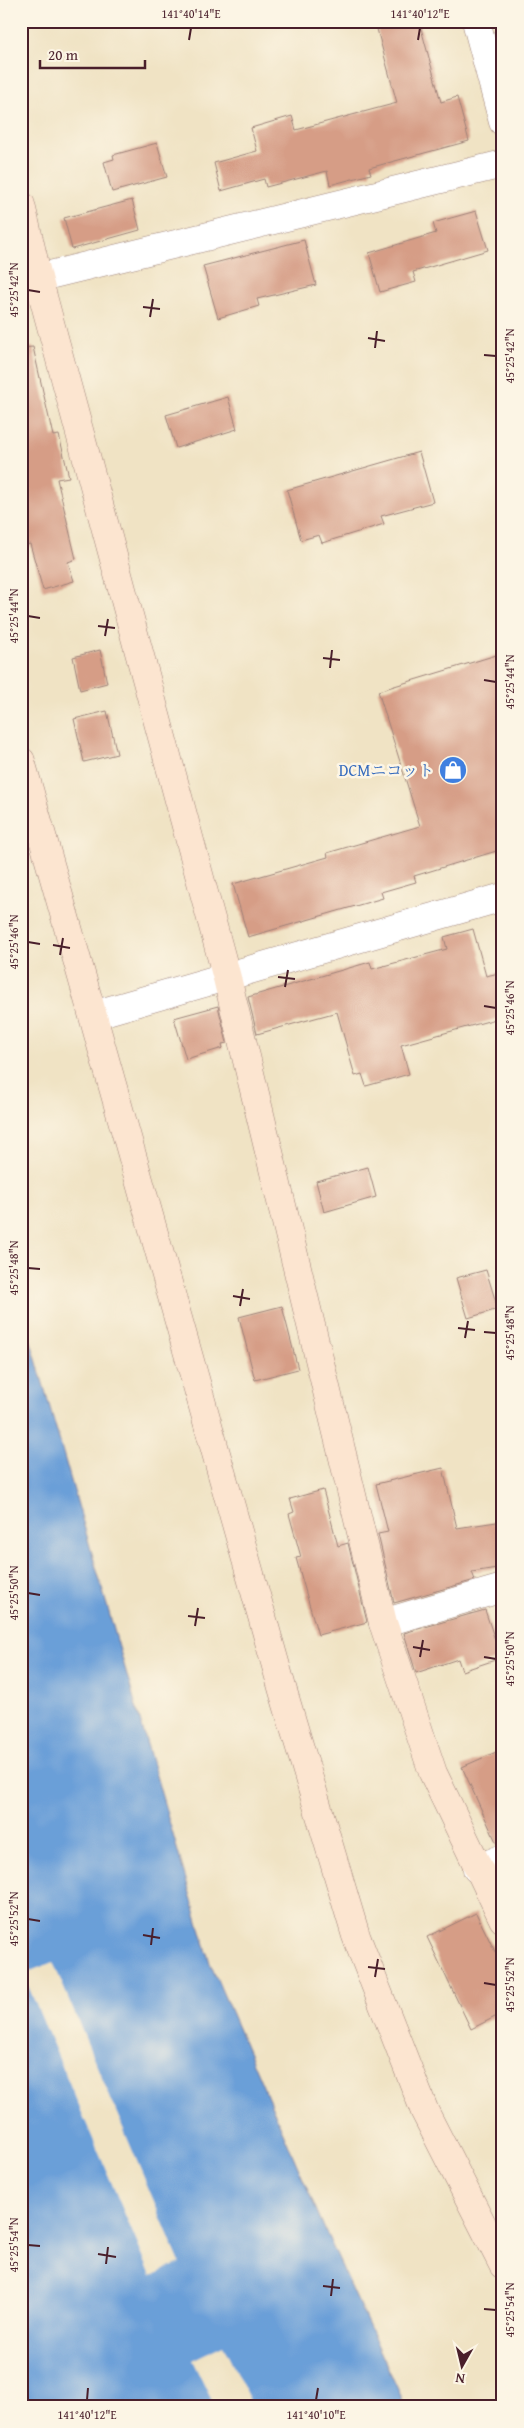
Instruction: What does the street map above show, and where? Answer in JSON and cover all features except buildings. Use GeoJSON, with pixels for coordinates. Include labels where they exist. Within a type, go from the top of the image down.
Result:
{"type":"FeatureCollection","features":[{"type":"Feature","properties":{"kind":"street"},"geometry":{"type":"LineString","coordinates":[[476,21],[503,122]]}},
{"type":"Feature","properties":{"kind":"street"},"geometry":{"type":"LineString","coordinates":[[29,280],[503,164]]}},
{"type":"Feature","properties":{"kind":"street"},"geometry":{"type":"LineString","coordinates":[[21,205],[29,280],[227,978],[383,1623],[433,1773],[477,1869],[503,1919]]}},
{"type":"Feature","properties":{"kind":"street"},"geometry":{"type":"LineString","coordinates":[[21,762],[283,1692],[356,1936],[425,2112],[503,2265]]}},
{"type":"Feature","properties":{"kind":"street"},"geometry":{"type":"LineString","coordinates":[[93,1015],[227,978],[503,897]]}},
{"type":"Feature","properties":{"kind":"street"},"geometry":{"type":"LineString","coordinates":[[383,1623],[503,1588]]}},
{"type":"Feature","properties":{"kind":"street"},"geometry":{"type":"LineString","coordinates":[[477,1869],[503,1858]]}},
{"type":"Feature","properties":{"kind":"water"},"geometry":{"type":"Polygon","coordinates":[[[21,1307],[210,1963],[325,2230],[406,2407],[21,2407],[21,1307]]]}},
{"type":"Feature","properties":{"kind":"pier"},"geometry":{"type":"Polygon","coordinates":[[[53,1962],[180,2263],[151,2276],[23,1974],[53,1962]]]}},
{"type":"Feature","properties":{"kind":"pier"},"geometry":{"type":"Polygon","coordinates":[[[223,2345],[253,2407],[215,2407],[192,2360],[223,2345]]]}},
{"type":"Feature","properties":{"kind":"place","name":"DCMニコット"},"geometry":{"type":"Point","coordinates":[453,770]}}]}
